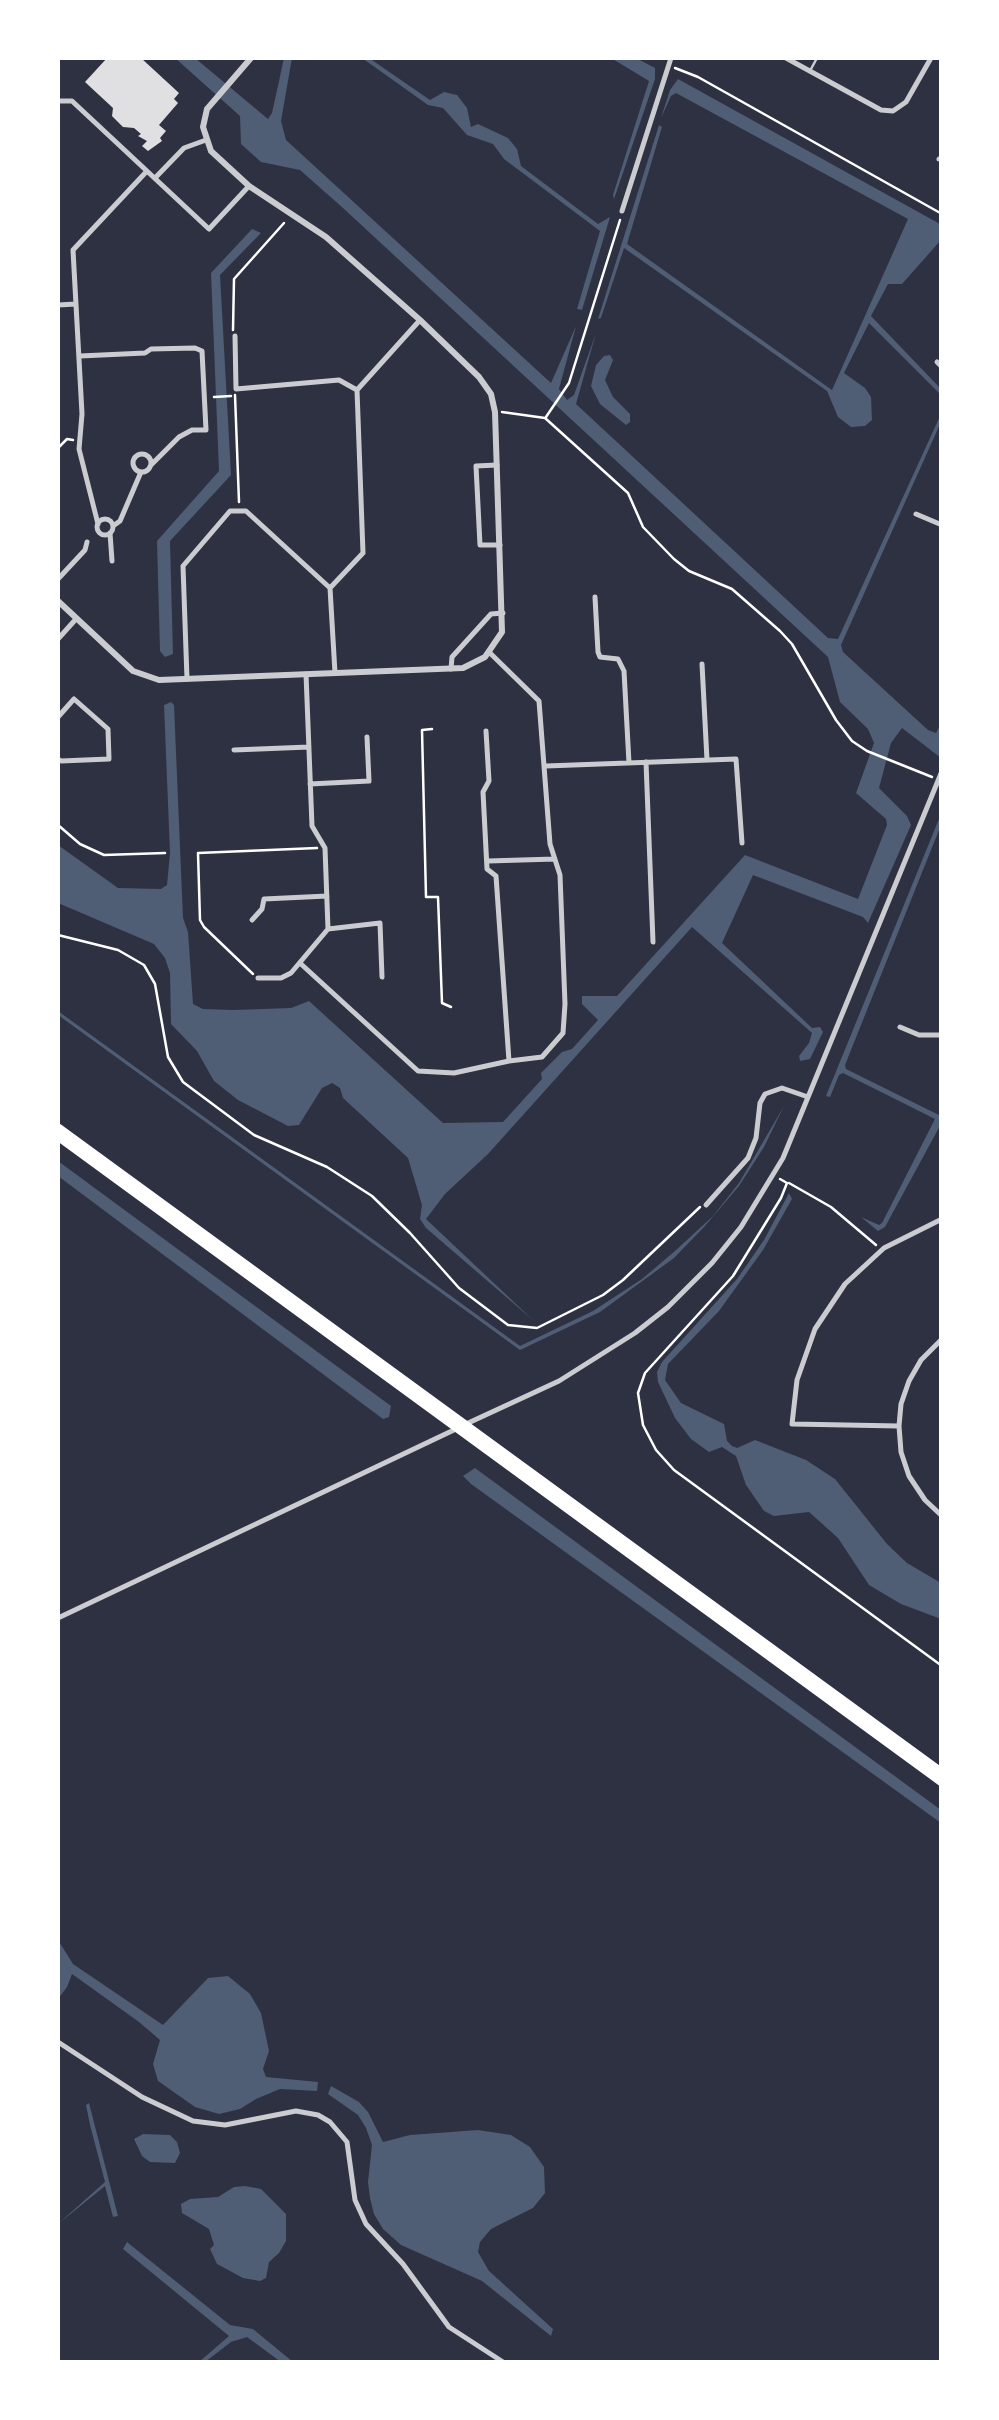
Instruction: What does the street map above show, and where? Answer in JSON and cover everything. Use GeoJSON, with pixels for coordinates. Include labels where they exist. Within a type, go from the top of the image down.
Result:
{"type":"FeatureCollection","features":[{"type":"Feature","properties":{"kind":"highway"},"geometry":{"type":"LineString","coordinates":[[58,1128],[942,1774]]}},
{"type":"Feature","properties":{"kind":"highway"},"geometry":{"type":"LineString","coordinates":[[58,1136],[942,1782]]}},
{"type":"Feature","properties":{"kind":"street"},"geometry":{"type":"LineString","coordinates":[[58,601],[139,676],[159,680],[452,669],[475,664],[490,652],[502,632],[495,412],[486,385],[326,237],[249,186],[218,159],[206,140],[205,115],[214,99],[251,58]]}},
{"type":"Feature","properties":{"kind":"street"},"geometry":{"type":"LineString","coordinates":[[786,58],[882,110],[892,110],[906,102],[930,58],[942,65]]}},
{"type":"Feature","properties":{"kind":"street"},"geometry":{"type":"LineString","coordinates":[[622,210],[670,61]]}},
{"type":"Feature","properties":{"kind":"street"},"geometry":{"type":"LineString","coordinates":[[58,101],[72,101],[209,229],[249,186]]}},
{"type":"Feature","properties":{"kind":"street"},"geometry":{"type":"LineString","coordinates":[[155,178],[184,148],[206,140]]}},
{"type":"Feature","properties":{"kind":"street"},"geometry":{"type":"LineString","coordinates":[[79,356],[145,353],[151,348],[202,351],[206,430],[192,430],[179,437],[142,472],[120,521],[100,533],[80,464],[82,414],[76,304],[74,248],[147,171]]}},
{"type":"Feature","properties":{"kind":"street"},"geometry":{"type":"LineString","coordinates":[[58,305],[76,304]]}},
{"type":"Feature","properties":{"kind":"street"},"geometry":{"type":"LineString","coordinates":[[330,588],[363,553],[357,390],[420,320]]}},
{"type":"Feature","properties":{"kind":"street"},"geometry":{"type":"LineString","coordinates":[[235,336],[236,389],[339,380],[357,390]]}},
{"type":"Feature","properties":{"kind":"street"},"geometry":{"type":"LineString","coordinates":[[142,472],[134,467],[137,456],[148,456],[151,465]]}},
{"type":"Feature","properties":{"kind":"street"},"geometry":{"type":"LineString","coordinates":[[498,465],[476,466],[480,546],[500,545]]}},
{"type":"Feature","properties":{"kind":"street"},"geometry":{"type":"LineString","coordinates":[[187,679],[184,563],[230,511],[240,509],[330,588],[335,673]]}},
{"type":"Feature","properties":{"kind":"street"},"geometry":{"type":"LineString","coordinates":[[916,514],[942,525]]}},
{"type":"Feature","properties":{"kind":"street"},"geometry":{"type":"LineString","coordinates":[[98,524],[106,519],[111,529],[112,561]]}},
{"type":"Feature","properties":{"kind":"street"},"geometry":{"type":"LineString","coordinates":[[58,579],[85,550],[86,542]]}},
{"type":"Feature","properties":{"kind":"street"},"geometry":{"type":"LineString","coordinates":[[595,598],[598,652],[600,657],[618,659],[624,671],[628,762]]}},
{"type":"Feature","properties":{"kind":"street"},"geometry":{"type":"LineString","coordinates":[[452,669],[452,657],[491,614],[503,612]]}},
{"type":"Feature","properties":{"kind":"street"},"geometry":{"type":"LineString","coordinates":[[58,639],[76,619]]}},
{"type":"Feature","properties":{"kind":"street"},"geometry":{"type":"LineString","coordinates":[[301,964],[418,1071],[454,1072],[542,1056],[563,1034],[560,872],[550,844],[539,700],[490,652]]}},
{"type":"Feature","properties":{"kind":"street"},"geometry":{"type":"LineString","coordinates":[[702,664],[707,760]]}},
{"type":"Feature","properties":{"kind":"street"},"geometry":{"type":"LineString","coordinates":[[258,978],[281,978],[301,964],[328,929],[325,848],[313,832],[306,674]]}},
{"type":"Feature","properties":{"kind":"street"},"geometry":{"type":"LineString","coordinates":[[58,717],[74,699],[108,729],[109,759],[58,759]]}},
{"type":"Feature","properties":{"kind":"street"},"geometry":{"type":"LineString","coordinates":[[486,731],[487,869],[496,876],[509,1061]]}},
{"type":"Feature","properties":{"kind":"street"},"geometry":{"type":"LineString","coordinates":[[310,784],[369,782],[367,737]]}},
{"type":"Feature","properties":{"kind":"street"},"geometry":{"type":"LineString","coordinates":[[234,750],[309,747]]}},
{"type":"Feature","properties":{"kind":"street"},"geometry":{"type":"LineString","coordinates":[[546,766],[736,759],[742,843]]}},
{"type":"Feature","properties":{"kind":"street"},"geometry":{"type":"LineString","coordinates":[[646,762],[654,942]]}},
{"type":"Feature","properties":{"kind":"street"},"geometry":{"type":"LineString","coordinates":[[58,1618],[584,1367],[668,1306],[712,1263],[774,1175],[942,771]]}},
{"type":"Feature","properties":{"kind":"street"},"geometry":{"type":"LineString","coordinates":[[487,862],[555,859]]}},
{"type":"Feature","properties":{"kind":"street"},"geometry":{"type":"LineString","coordinates":[[252,920],[262,909],[264,899],[326,896]]}},
{"type":"Feature","properties":{"kind":"street"},"geometry":{"type":"LineString","coordinates":[[328,929],[380,924],[382,977]]}},
{"type":"Feature","properties":{"kind":"street"},"geometry":{"type":"LineString","coordinates":[[900,1027],[919,1034],[942,1035]]}},
{"type":"Feature","properties":{"kind":"street"},"geometry":{"type":"LineString","coordinates":[[706,1205],[752,1151],[765,1094],[782,1088],[808,1097]]}},
{"type":"Feature","properties":{"kind":"street"},"geometry":{"type":"LineString","coordinates":[[899,1426],[792,1424],[797,1380],[815,1329],[845,1284],[881,1250],[942,1219]]}},
{"type":"Feature","properties":{"kind":"street"},"geometry":{"type":"LineString","coordinates":[[942,1339],[921,1360],[909,1381],[899,1426],[901,1452],[910,1476],[925,1500],[942,1516]]}},
{"type":"Feature","properties":{"kind":"street"},"geometry":{"type":"LineString","coordinates":[[58,2042],[142,2098],[185,2118],[224,2124],[296,2111],[330,2122],[347,2142],[355,2200],[366,2224],[403,2264],[437,2315],[459,2335],[503,2362]]}},
{"type":"Feature","properties":{"kind":"lane"},"geometry":{"type":"LineString","coordinates":[[810,71],[818,58]]}},
{"type":"Feature","properties":{"kind":"path"},"geometry":{"type":"LineString","coordinates":[[670,61],[942,214]]}},
{"type":"Feature","properties":{"kind":"path"},"geometry":{"type":"LineString","coordinates":[[545,418],[565,391],[622,210]]}},
{"type":"Feature","properties":{"kind":"path"},"geometry":{"type":"LineString","coordinates":[[235,336],[231,288],[234,278],[292,214]]}},
{"type":"Feature","properties":{"kind":"path"},"geometry":{"type":"LineString","coordinates":[[236,389],[240,509]]}},
{"type":"Feature","properties":{"kind":"path"},"geometry":{"type":"LineString","coordinates":[[214,396],[231,396]]}},
{"type":"Feature","properties":{"kind":"path"},"geometry":{"type":"LineString","coordinates":[[495,412],[545,418],[628,493],[644,527],[674,558],[689,571],[744,597],[792,644],[847,737],[867,751],[938,779]]}},
{"type":"Feature","properties":{"kind":"path"},"geometry":{"type":"LineString","coordinates":[[58,448],[68,440],[80,440]]}},
{"type":"Feature","properties":{"kind":"path"},"geometry":{"type":"LineString","coordinates":[[432,730],[422,730],[426,897],[438,897],[442,1004],[451,1007]]}},
{"type":"Feature","properties":{"kind":"path"},"geometry":{"type":"LineString","coordinates":[[58,825],[80,844],[104,855],[165,853]]}},
{"type":"Feature","properties":{"kind":"path"},"geometry":{"type":"LineString","coordinates":[[258,978],[200,920],[198,852],[325,848]]}},
{"type":"Feature","properties":{"kind":"path"},"geometry":{"type":"LineString","coordinates":[[58,935],[118,950],[137,959],[153,978],[163,1044],[183,1082],[254,1134],[328,1167],[372,1196],[459,1288],[508,1325],[537,1328],[603,1295],[698,1208],[706,1205]]}},
{"type":"Feature","properties":{"kind":"path"},"geometry":{"type":"LineString","coordinates":[[774,1175],[831,1207],[881,1250]]}},
{"type":"Feature","properties":{"kind":"path"},"geometry":{"type":"LineString","coordinates":[[787,1183],[768,1224],[734,1276],[645,1373],[638,1393],[643,1426],[656,1450],[674,1470],[942,1666]]}},
{"type":"Feature","properties":{"kind":"water"},"geometry":{"type":"Polygon","coordinates":[[[175,58],[195,58],[268,119],[284,58],[292,58],[281,121],[286,140],[551,383],[576,326],[559,389],[567,400],[574,395],[596,333],[576,404],[828,638],[838,639],[941,414],[941,422],[841,645],[843,652],[928,730],[936,733],[941,723],[941,758],[902,728],[891,743],[879,788],[911,825],[868,923],[863,917],[753,875],[722,943],[812,1028],[820,1027],[823,1032],[810,1059],[800,1061],[812,1033],[692,927],[426,1219],[534,1321],[426,1228],[420,1219],[422,1205],[408,1158],[343,1098],[340,1088],[332,1083],[322,1088],[299,1125],[288,1126],[238,1100],[214,1081],[197,1051],[171,1024],[170,973],[154,944],[58,903],[58,845],[118,888],[161,889],[167,885],[170,853],[164,705],[171,702],[183,918],[188,932],[193,1004],[203,1009],[233,1010],[291,1008],[309,1001],[443,1123],[503,1122],[542,1079],[541,1073],[562,1052],[572,1049],[598,1020],[582,1004],[582,996],[617,996],[745,855],[858,899],[887,825],[886,819],[856,793],[874,743],[868,729],[840,702],[828,657],[300,170],[261,162],[241,144],[240,116],[175,58]]]}},
{"type":"Feature","properties":{"kind":"water"},"geometry":{"type":"Polygon","coordinates":[[[362,58],[369,58],[430,100],[444,92],[457,95],[467,108],[471,127],[478,124],[508,138],[517,149],[521,166],[598,224],[610,217],[582,310],[577,309],[600,231],[504,159],[493,144],[467,135],[443,108],[428,105],[362,58]]]}},
{"type":"Feature","properties":{"kind":"water"},"geometry":{"type":"Polygon","coordinates":[[[611,58],[636,58],[655,68],[655,79],[614,199],[649,81],[611,58]]]}},
{"type":"Feature","properties":{"kind":"water"},"geometry":{"type":"Polygon","coordinates":[[[678,79],[940,224],[941,240],[902,284],[888,284],[871,316],[941,389],[941,395],[869,323],[844,373],[871,397],[872,420],[865,426],[851,427],[838,417],[827,391],[624,248],[598,319],[659,125],[662,127],[627,244],[832,390],[908,219],[676,93],[661,118],[678,79]]]}},
{"type":"Feature","properties":{"kind":"water"},"geometry":{"type":"Polygon","coordinates":[[[252,229],[261,233],[220,275],[231,475],[170,541],[173,654],[165,657],[160,651],[157,541],[219,471],[211,273],[252,229]]]}},
{"type":"Feature","properties":{"kind":"water"},"geometry":{"type":"Polygon","coordinates":[[[610,355],[613,360],[605,380],[613,397],[630,414],[626,425],[600,404],[591,386],[596,365],[610,355]]]}},
{"type":"Feature","properties":{"kind":"water"},"geometry":{"type":"Polygon","coordinates":[[[941,814],[941,825],[845,1065],[846,1069],[941,1116],[941,1124],[885,1227],[878,1231],[861,1217],[882,1223],[935,1119],[843,1073],[830,1097],[826,1096],[941,814]]]}},
{"type":"Feature","properties":{"kind":"water"},"geometry":{"type":"Polygon","coordinates":[[[58,1011],[520,1346],[593,1311],[642,1279],[675,1251],[713,1216],[739,1183],[784,1106],[739,1186],[704,1227],[674,1258],[600,1312],[520,1350],[58,1015],[58,1011]]]}},
{"type":"Feature","properties":{"kind":"water"},"geometry":{"type":"Polygon","coordinates":[[[58,1161],[391,1406],[389,1417],[383,1419],[58,1176],[58,1161]]]}},
{"type":"Feature","properties":{"kind":"water"},"geometry":{"type":"Polygon","coordinates":[[[789,1193],[792,1199],[763,1250],[719,1311],[668,1364],[665,1380],[681,1403],[724,1424],[732,1446],[737,1448],[755,1440],[806,1460],[835,1479],[887,1544],[907,1563],[941,1583],[941,1619],[901,1604],[869,1585],[838,1538],[809,1512],[774,1516],[764,1511],[746,1485],[736,1456],[722,1447],[709,1452],[691,1439],[675,1418],[658,1382],[662,1362],[737,1279],[789,1193]]]}},
{"type":"Feature","properties":{"kind":"water"},"geometry":{"type":"Polygon","coordinates":[[[475,1468],[941,1810],[941,1823],[471,1484],[463,1476],[475,1468]]]}},
{"type":"Feature","properties":{"kind":"water"},"geometry":{"type":"Polygon","coordinates":[[[58,1940],[73,1964],[163,2025],[208,1978],[228,1976],[250,1994],[261,2013],[269,2051],[263,2069],[266,2077],[318,2082],[317,2091],[280,2089],[240,2109],[219,2114],[195,2107],[158,2081],[153,2064],[160,2040],[139,2022],[72,1974],[58,1999],[58,1940]]]}},
{"type":"Feature","properties":{"kind":"water"},"geometry":{"type":"Polygon","coordinates":[[[331,2086],[359,2102],[383,2142],[410,2135],[478,2130],[511,2135],[530,2147],[544,2167],[545,2193],[533,2208],[491,2229],[480,2242],[478,2252],[489,2271],[553,2329],[551,2336],[482,2281],[401,2245],[383,2229],[370,2198],[372,2145],[366,2128],[358,2115],[328,2094],[331,2086]]]}},
{"type":"Feature","properties":{"kind":"water"},"geometry":{"type":"Polygon","coordinates":[[[89,2103],[118,2216],[113,2217],[105,2186],[58,2224],[105,2182],[90,2125],[86,2105],[89,2103]]]}},
{"type":"Feature","properties":{"kind":"water"},"geometry":{"type":"Polygon","coordinates":[[[143,2134],[170,2135],[180,2153],[175,2163],[150,2162],[142,2156],[134,2139],[143,2134]]]}},
{"type":"Feature","properties":{"kind":"water"},"geometry":{"type":"Polygon","coordinates":[[[234,2187],[261,2189],[286,2214],[286,2241],[269,2262],[266,2278],[260,2281],[243,2278],[217,2264],[210,2249],[214,2245],[209,2229],[182,2213],[181,2204],[190,2199],[218,2197],[234,2187]]]}},
{"type":"Feature","properties":{"kind":"water"},"geometry":{"type":"Polygon","coordinates":[[[127,2242],[230,2325],[253,2329],[293,2362],[281,2362],[247,2337],[199,2362],[229,2336],[123,2249],[127,2242]]]}},
{"type":"Feature","properties":{"kind":"building"},"geometry":{"type":"Polygon","coordinates":[[[107,58],[141,58],[179,93],[174,99],[178,103],[159,125],[166,131],[162,141],[148,151],[142,146],[147,141],[138,136],[141,134],[134,128],[123,127],[112,116],[113,108],[85,82],[107,58]]]}}]}
